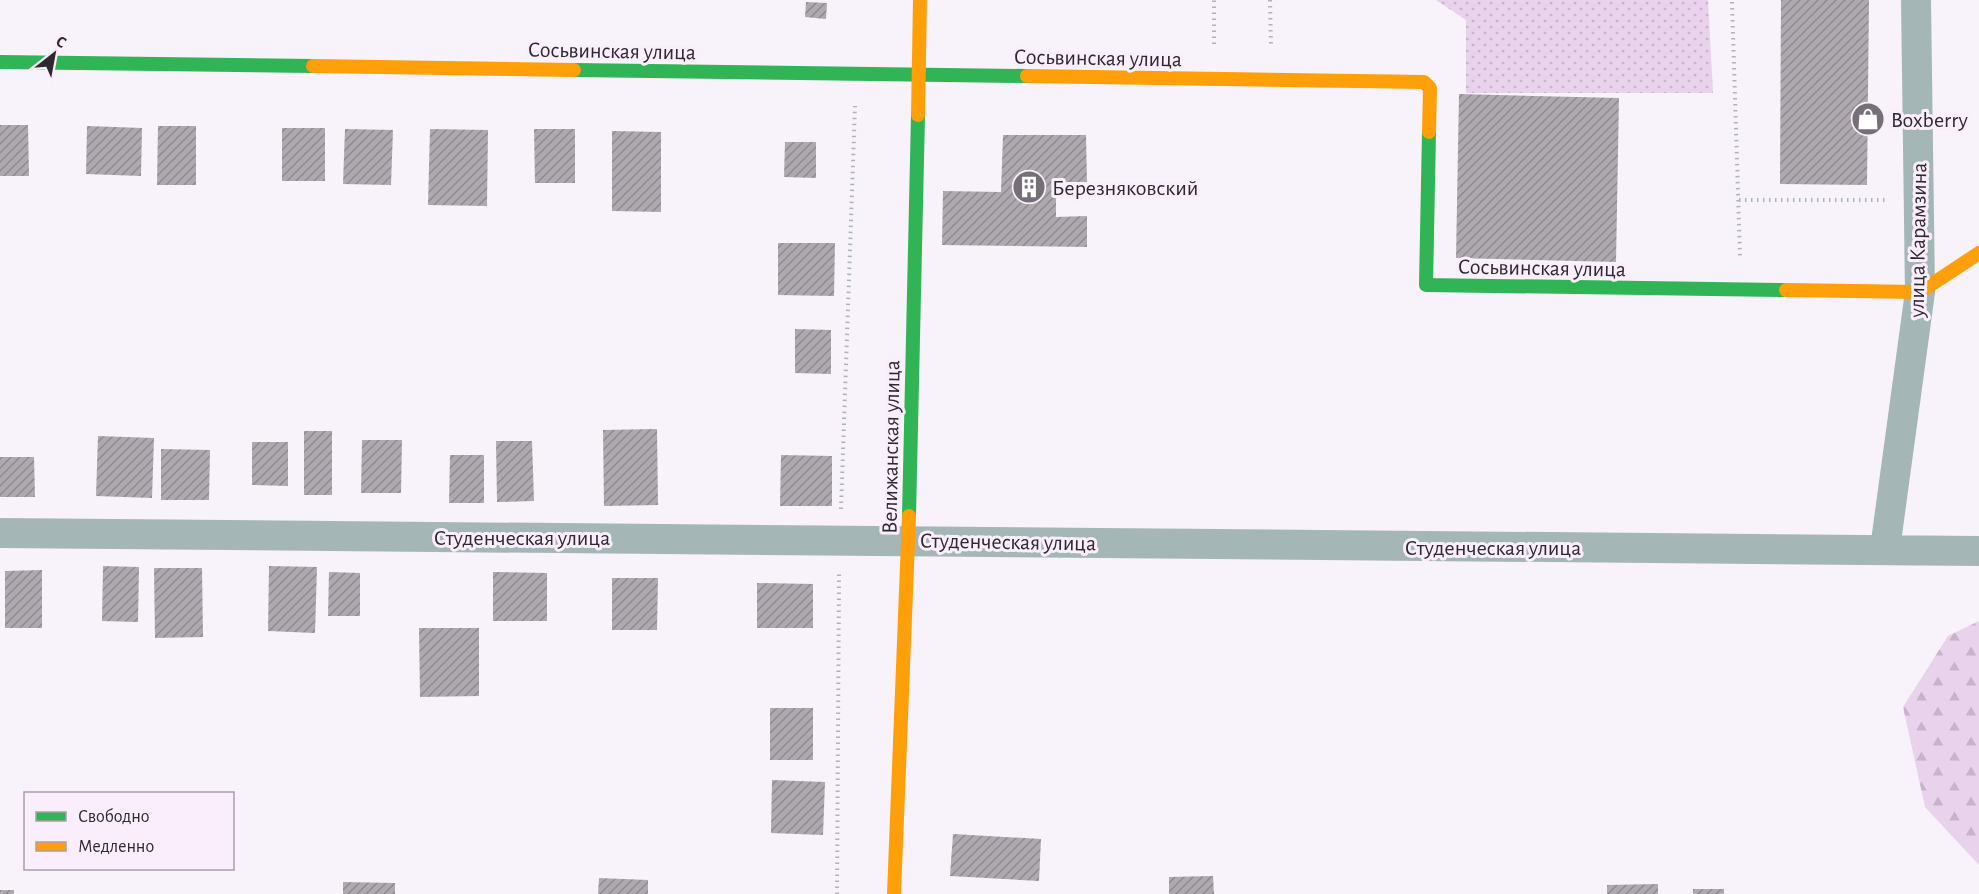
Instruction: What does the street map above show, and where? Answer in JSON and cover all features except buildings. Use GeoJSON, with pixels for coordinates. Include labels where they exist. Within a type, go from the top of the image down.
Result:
{"type":"FeatureCollection","features":[{"type":"Feature","properties":{"kind":"street","name":"Велижанская улица"},"geometry":{"type":"LineString","coordinates":[[894,894],[909,540],[920,0]]}},
{"type":"Feature","properties":{"kind":"street","name":"улица Карамзина"},"geometry":{"type":"LineString","coordinates":[[1885,549],[1920,292],[1916,0]]}},
{"type":"Feature","properties":{"kind":"street","name":"Сосьвинская улица"},"geometry":{"type":"LineString","coordinates":[[0,62],[1424,82],[1430,88],[1426,285],[1920,292]]}},
{"type":"Feature","properties":{"kind":"street"},"geometry":{"type":"LineString","coordinates":[[1920,292],[1979,253]]}},
{"type":"Feature","properties":{"kind":"street","name":"Студенческая улица"},"geometry":{"type":"LineString","coordinates":[[0,533],[1979,551]]}},
{"type":"Feature","properties":{"kind":"path"},"geometry":{"type":"LineString","coordinates":[[1214,0],[1214,48]]}},
{"type":"Feature","properties":{"kind":"path"},"geometry":{"type":"LineString","coordinates":[[1270,0],[1271,80]]}},
{"type":"Feature","properties":{"kind":"path"},"geometry":{"type":"LineString","coordinates":[[1731,1],[1741,291]]}},
{"type":"Feature","properties":{"kind":"path"},"geometry":{"type":"LineString","coordinates":[[837,894],[839,540],[856,74]]}},
{"type":"Feature","properties":{"kind":"path"},"geometry":{"type":"LineString","coordinates":[[1739,200],[1919,200]]}},
{"type":"Feature","properties":{"kind":"green space"},"geometry":{"type":"Polygon","coordinates":[[[1436,0],[1708,0],[1713,93],[1466,93],[1466,20],[1436,0]]]}},
{"type":"Feature","properties":{"kind":"green space"},"geometry":{"type":"Polygon","coordinates":[[[1979,621],[1979,865],[1925,807],[1903,707],[1948,636],[1979,621]]]}},
{"type":"Feature","properties":{"kind":"traffic: fast"},"geometry":{"type":"LineString","coordinates":[[0,62],[313,66]]}},
{"type":"Feature","properties":{"kind":"traffic: fast"},"geometry":{"type":"LineString","coordinates":[[574,70],[1027,76]]}},
{"type":"Feature","properties":{"kind":"traffic: fast"},"geometry":{"type":"LineString","coordinates":[[909,516],[918,115]]}},
{"type":"Feature","properties":{"kind":"traffic: fast"},"geometry":{"type":"LineString","coordinates":[[1429,132],[1426,285],[1786,290]]}},
{"type":"Feature","properties":{"kind":"traffic: slow"},"geometry":{"type":"LineString","coordinates":[[918,115],[920,0]]}},
{"type":"Feature","properties":{"kind":"traffic: slow"},"geometry":{"type":"LineString","coordinates":[[313,66],[574,70]]}},
{"type":"Feature","properties":{"kind":"traffic: slow"},"geometry":{"type":"LineString","coordinates":[[1027,76],[1424,82],[1430,88],[1429,132]]}},
{"type":"Feature","properties":{"kind":"traffic: slow"},"geometry":{"type":"LineString","coordinates":[[1786,290],[1920,292],[1979,253]]}},
{"type":"Feature","properties":{"kind":"traffic: slow"},"geometry":{"type":"LineString","coordinates":[[894,894],[909,516]]}},
{"type":"Feature","properties":{"kind":"place","name":"Boxberry"},"geometry":{"type":"Point","coordinates":[1868,119]}},
{"type":"Feature","properties":{"kind":"place","name":"Березняковский"},"geometry":{"type":"Point","coordinates":[1029,187]}}]}
